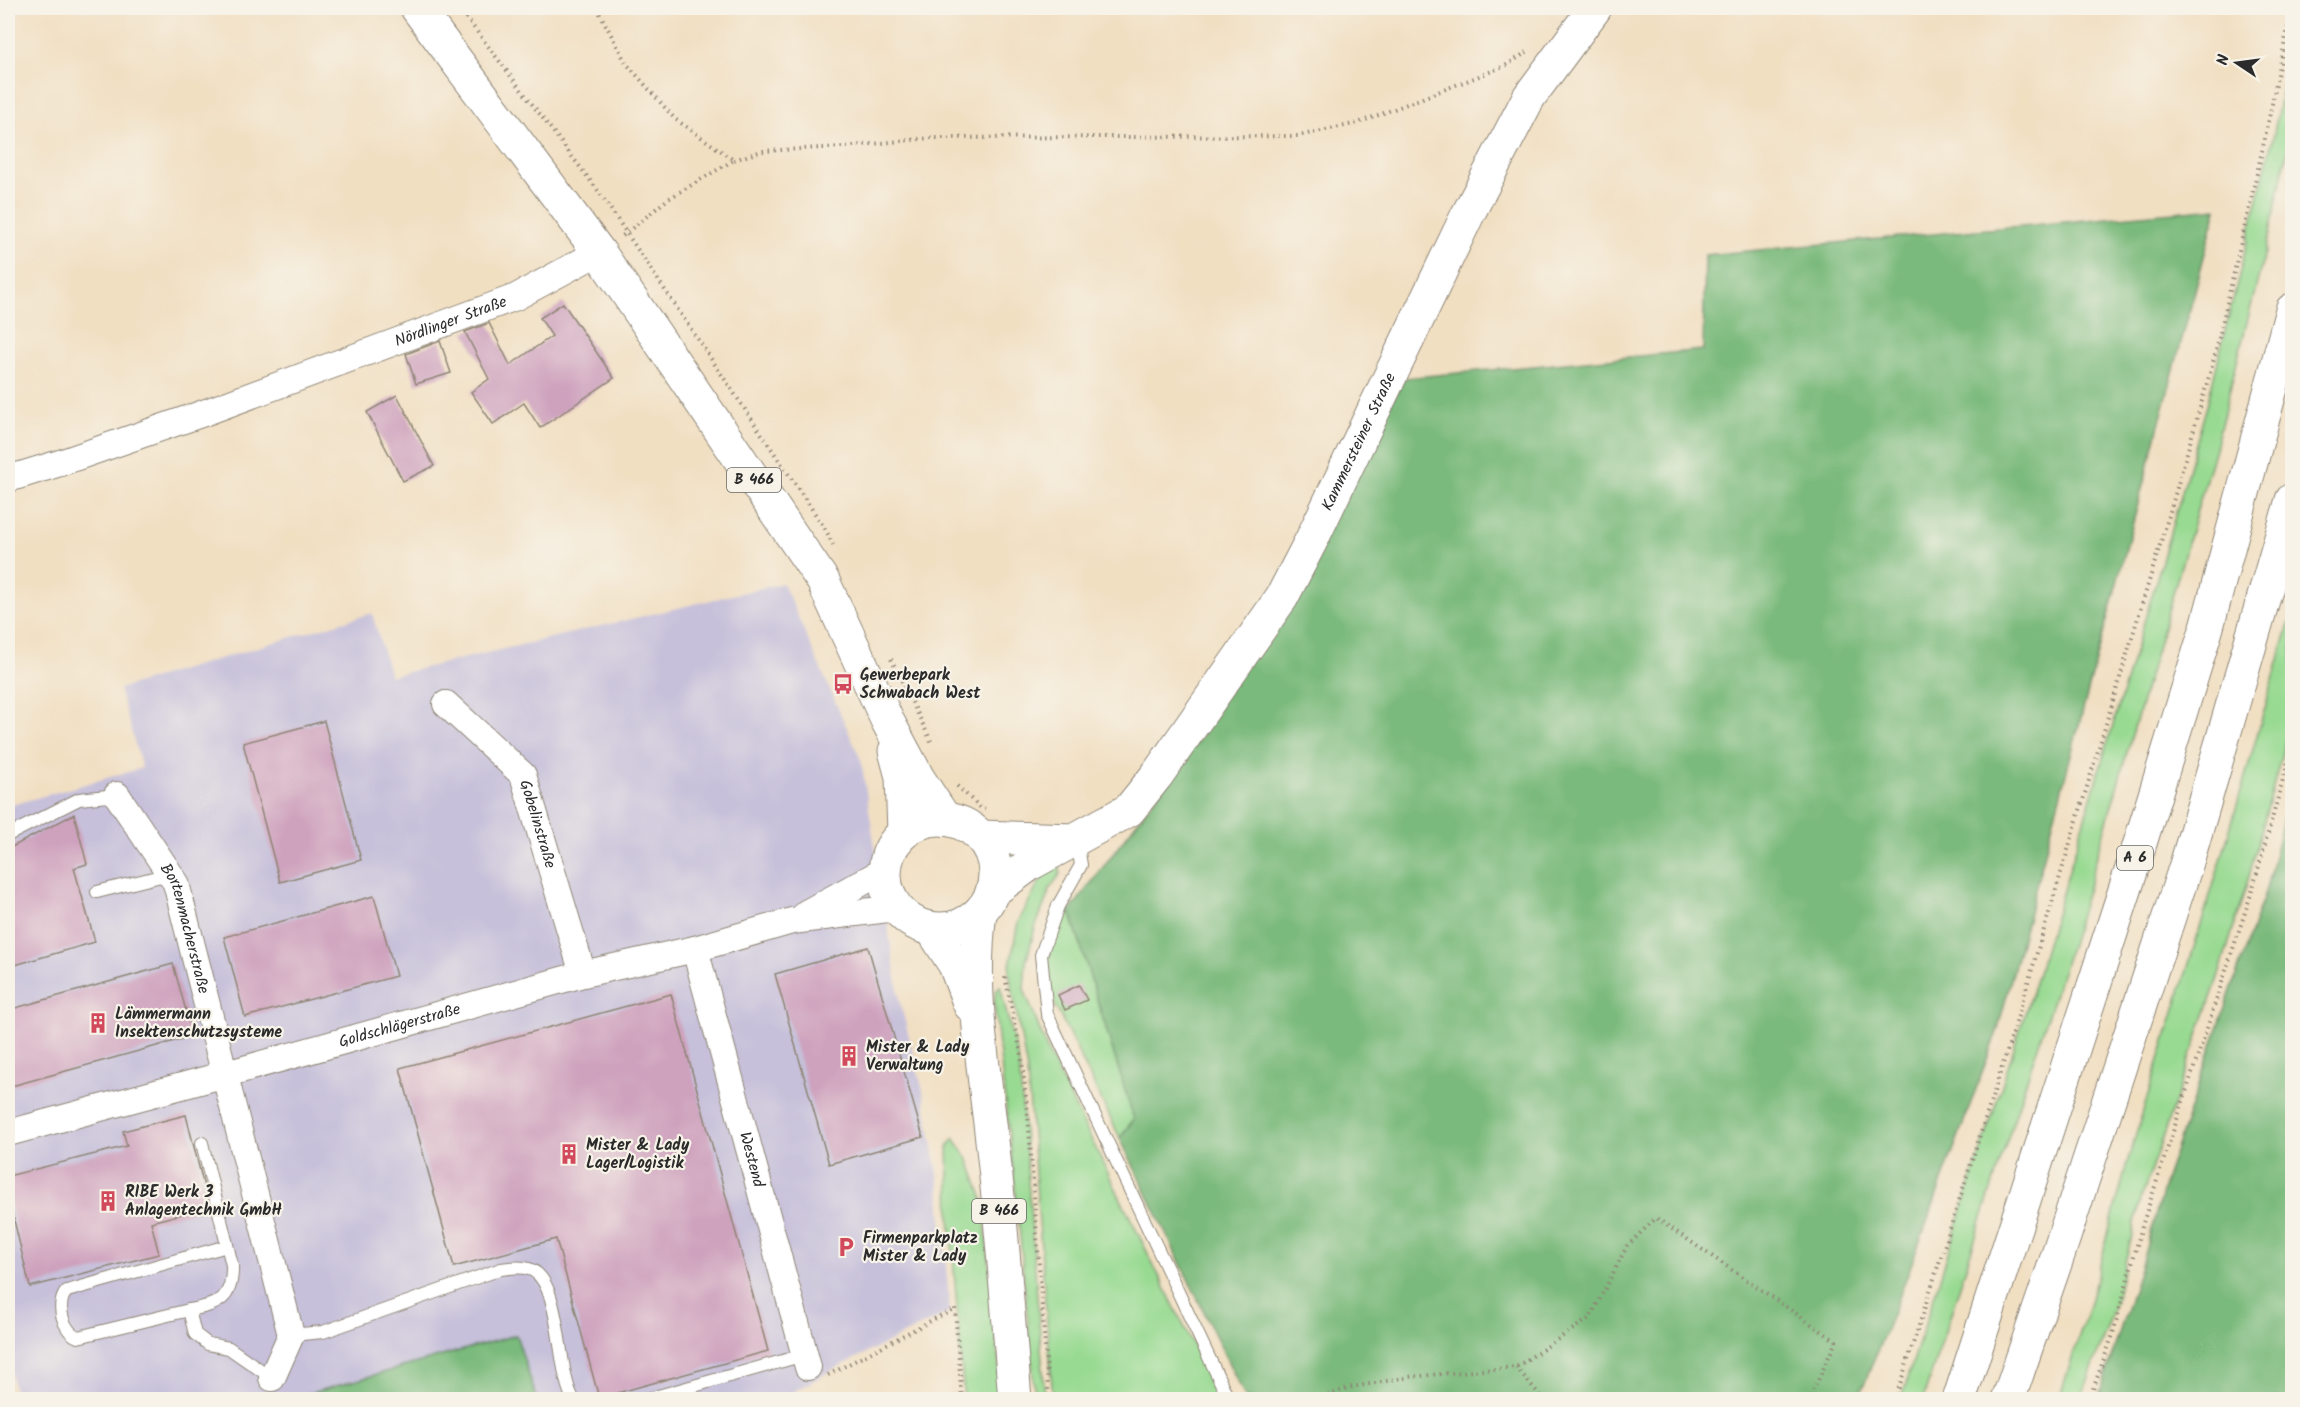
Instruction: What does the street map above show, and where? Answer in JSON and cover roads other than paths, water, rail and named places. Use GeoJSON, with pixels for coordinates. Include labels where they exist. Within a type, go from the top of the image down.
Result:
{"type":"FeatureCollection","features":[{"type":"Feature","properties":{"kind":"main road","name":"B 466"},"geometry":{"type":"LineString","coordinates":[[417,8],[599,252],[823,581],[887,720],[918,778],[945,819]]}},
{"type":"Feature","properties":{"kind":"main road","name":"Kammersteiner Straße"},"geometry":{"type":"LineString","coordinates":[[986,902],[1030,864],[1129,810],[1157,775],[1282,597],[1467,216],[1524,107],[1595,8]]}},
{"type":"Feature","properties":{"kind":"main road","name":"A 6"},"geometry":{"type":"LineString","coordinates":[[1959,1400],[2115,921],[2207,627],[2292,310]]}},
{"type":"Feature","properties":{"kind":"main road"},"geometry":{"type":"LineString","coordinates":[[2008,1400],[2187,862],[2292,500]]}},
{"type":"Feature","properties":{"kind":"main road","name":"B 466"},"geometry":{"type":"LineString","coordinates":[[887,720],[902,777],[904,832]]}},
{"type":"Feature","properties":{"kind":"main road"},"geometry":{"type":"LineString","coordinates":[[945,819],[958,822],[981,837],[994,862],[995,877],[986,902],[966,923],[949,929],[932,929],[918,926],[905,918],[896,908],[889,896],[885,870],[894,843],[904,832],[916,824],[945,819]]}},
{"type":"Feature","properties":{"kind":"main road"},"geometry":{"type":"LineString","coordinates":[[981,837],[1077,840]]}},
{"type":"Feature","properties":{"kind":"main road","name":"B 466"},"geometry":{"type":"LineString","coordinates":[[986,902],[976,945],[977,1023],[992,1141],[1015,1400]]}},
{"type":"Feature","properties":{"kind":"main road","name":"B 466"},"geometry":{"type":"LineString","coordinates":[[932,929],[955,965],[977,1023]]}},
{"type":"Feature","properties":{"kind":"street","name":"Nördlinger Straße"},"geometry":{"type":"LineString","coordinates":[[8,478],[60,463],[201,414],[516,297],[599,252]]}},
{"type":"Feature","properties":{"kind":"street","name":"Gobelinstraße"},"geometry":{"type":"LineString","coordinates":[[446,704],[523,775],[584,974]]}},
{"type":"Feature","properties":{"kind":"street","name":"Bortenmacherstraße"},"geometry":{"type":"LineString","coordinates":[[117,795],[176,883],[291,1335]]}},
{"type":"Feature","properties":{"kind":"street","name":"Goldschlägerstraße"},"geometry":{"type":"LineString","coordinates":[[792,921],[885,870]]}},
{"type":"Feature","properties":{"kind":"street","name":"Goldschlägerstraße"},"geometry":{"type":"LineString","coordinates":[[8,1132],[584,974],[694,949],[792,921],[896,908]]}},
{"type":"Feature","properties":{"kind":"street","name":"Westend"},"geometry":{"type":"LineString","coordinates":[[694,949],[806,1361]]}},
{"type":"Feature","properties":{"kind":"street"},"geometry":{"type":"LineString","coordinates":[[272,1378],[291,1335]]}},
{"type":"Feature","properties":{"kind":"lane"},"geometry":{"type":"LineString","coordinates":[[8,835],[79,799],[117,795]]}},
{"type":"Feature","properties":{"kind":"lane"},"geometry":{"type":"LineString","coordinates":[[1077,840],[1081,865],[1058,906],[1041,955],[1047,1014],[1229,1400]]}},
{"type":"Feature","properties":{"kind":"lane"},"geometry":{"type":"LineString","coordinates":[[97,892],[169,873]]}},
{"type":"Feature","properties":{"kind":"lane"},"geometry":{"type":"LineString","coordinates":[[202,1143],[232,1266],[233,1281],[227,1294],[222,1300],[205,1307],[78,1337],[70,1334],[67,1329],[61,1308],[63,1295],[67,1291],[227,1246]]}},
{"type":"Feature","properties":{"kind":"lane"},"geometry":{"type":"LineString","coordinates":[[291,1335],[323,1332],[501,1269],[516,1267],[532,1269],[542,1280],[550,1298],[563,1354],[565,1378],[574,1400]]}},
{"type":"Feature","properties":{"kind":"lane"},"geometry":{"type":"LineString","coordinates":[[189,1310],[195,1334],[208,1344],[229,1348],[272,1378]]}},
{"type":"Feature","properties":{"kind":"lane"},"geometry":{"type":"LineString","coordinates":[[644,1400],[806,1361]]}},
{"type":"Feature","properties":{"kind":"place","name":"Gewerbepark Schwabach West"},"geometry":{"type":"Point","coordinates":[843,684]}},
{"type":"Feature","properties":{"kind":"place","name":"Lämmermann Insektenschutzsysteme"},"geometry":{"type":"Point","coordinates":[98,1023]}},
{"type":"Feature","properties":{"kind":"place","name":"Mister & Lady Verwaltung"},"geometry":{"type":"Point","coordinates":[849,1056]}},
{"type":"Feature","properties":{"kind":"place","name":"Mister & Lady Lager/Logistik"},"geometry":{"type":"Point","coordinates":[569,1154]}},
{"type":"Feature","properties":{"kind":"place","name":"RIBE Werk 3 Anlagentechnik GmbH"},"geometry":{"type":"Point","coordinates":[108,1201]}},
{"type":"Feature","properties":{"kind":"place","name":"Firmenparkplatz Mister & Lady"},"geometry":{"type":"Point","coordinates":[846,1247]}}]}
